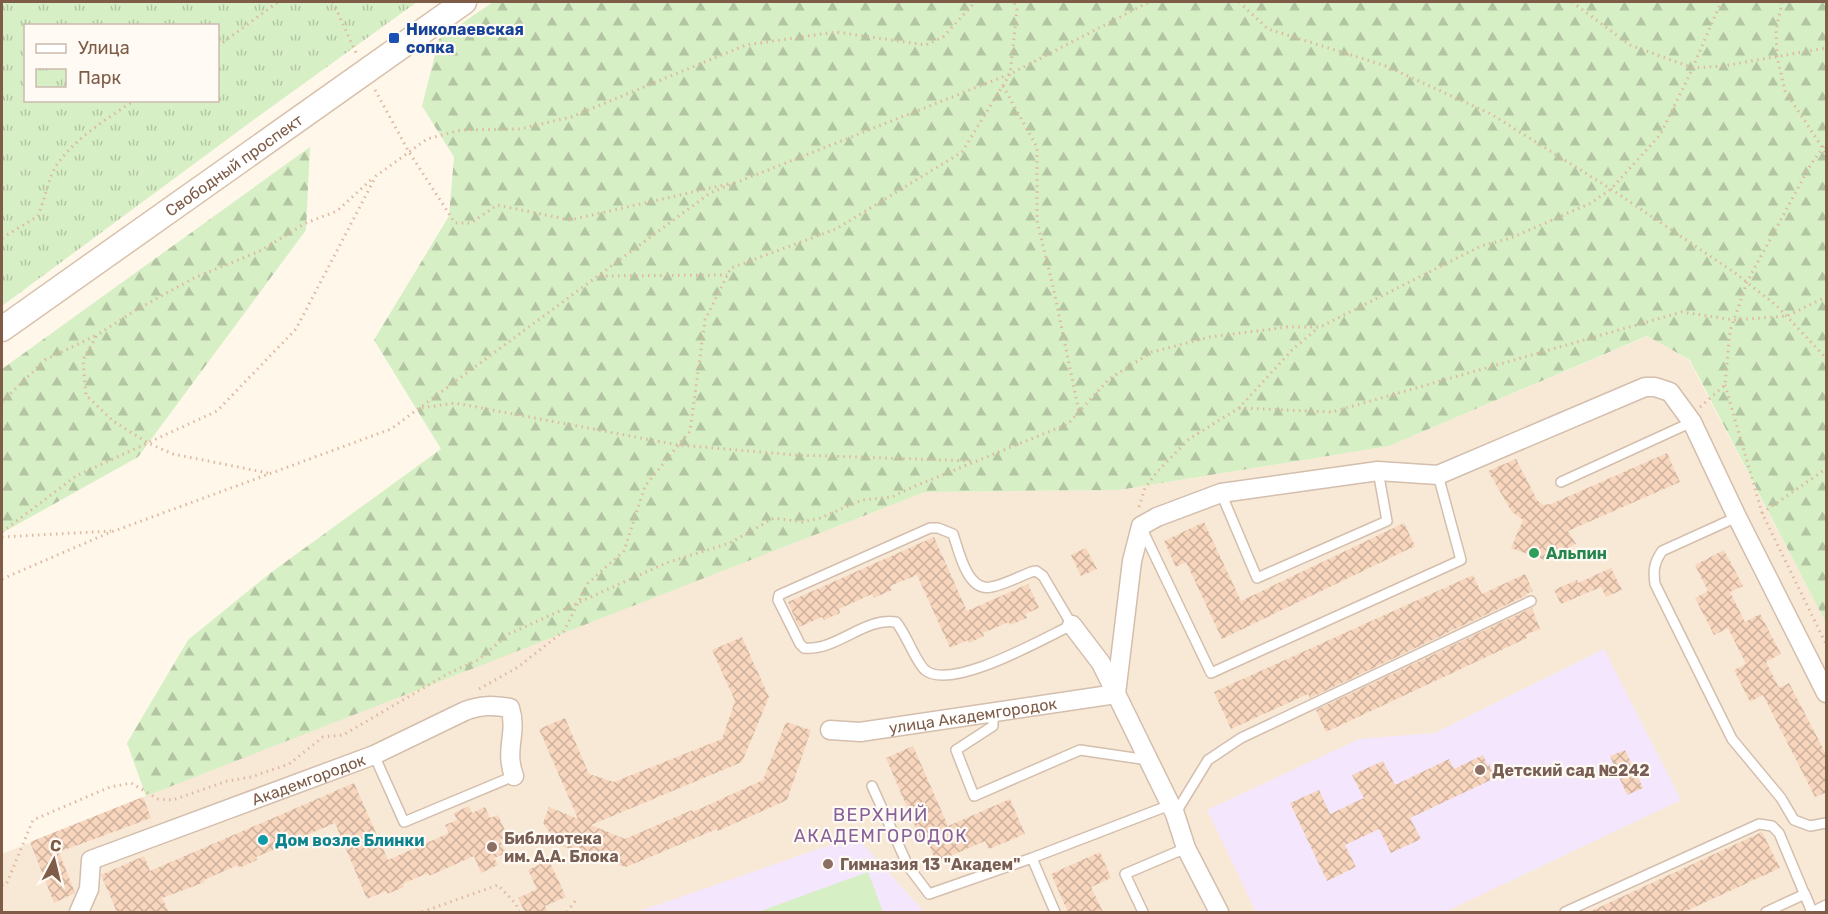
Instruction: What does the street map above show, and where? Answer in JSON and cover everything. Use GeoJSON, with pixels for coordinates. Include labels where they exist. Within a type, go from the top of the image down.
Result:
{"type":"FeatureCollection","features":[{"type":"Feature","properties":{"kind":"main road","name":"Свободный проспект"},"geometry":{"type":"LineString","coordinates":[[2,329],[464,2]]}},
{"type":"Feature","properties":{"kind":"street"},"geometry":{"type":"LineString","coordinates":[[1116,694],[1132,561],[1141,526],[1157,517],[1221,493],[1378,471],[1438,475],[1645,387],[1655,387],[1670,392],[1694,426],[1737,517],[1827,693]]}},
{"type":"Feature","properties":{"kind":"street"},"geometry":{"type":"LineString","coordinates":[[1072,625],[1101,663],[1172,809],[1186,848],[1219,912]]}},
{"type":"Feature","properties":{"kind":"street","name":"улица Академгородок"},"geometry":{"type":"LineString","coordinates":[[830,730],[860,732],[1116,694]]}},
{"type":"Feature","properties":{"kind":"street","name":"Академгородок"},"geometry":{"type":"LineString","coordinates":[[79,912],[89,889],[90,860],[374,755],[479,706],[492,705],[510,708],[513,719],[510,764],[514,776]]}},
{"type":"Feature","properties":{"kind":"lane"},"geometry":{"type":"LineString","coordinates":[[1562,482],[1694,426]]}},
{"type":"Feature","properties":{"kind":"lane"},"geometry":{"type":"LineString","coordinates":[[1221,493],[1257,578],[1387,520],[1378,471]]}},
{"type":"Feature","properties":{"kind":"lane"},"geometry":{"type":"LineString","coordinates":[[1141,526],[1211,673],[1461,560],[1438,475]]}},
{"type":"Feature","properties":{"kind":"lane"},"geometry":{"type":"LineString","coordinates":[[1737,517],[1662,551],[1655,562],[1653,572],[1655,584],[1732,739],[1781,798],[1794,820],[1810,826],[1827,823]]}},
{"type":"Feature","properties":{"kind":"lane"},"geometry":{"type":"LineString","coordinates":[[930,528],[938,528],[953,534],[969,578],[975,584],[989,588],[1036,571],[1044,576],[1072,625],[977,669],[955,675],[942,675],[932,674],[924,669],[903,630],[896,622],[880,622],[823,646],[804,648],[778,600],[779,595],[930,528]]}},
{"type":"Feature","properties":{"kind":"lane"},"geometry":{"type":"LineString","coordinates":[[872,786],[908,866],[929,894],[1172,809],[1208,760],[1241,738],[1531,601]]}},
{"type":"Feature","properties":{"kind":"lane"},"geometry":{"type":"LineString","coordinates":[[993,712],[993,726],[957,750],[974,796],[1080,750],[1148,760]]}},
{"type":"Feature","properties":{"kind":"lane"},"geometry":{"type":"LineString","coordinates":[[374,755],[404,822],[514,776]]}},
{"type":"Feature","properties":{"kind":"lane"},"geometry":{"type":"LineString","coordinates":[[1565,912],[1759,824],[1772,826],[1779,833],[1812,912],[1827,905]]}},
{"type":"Feature","properties":{"kind":"lane"},"geometry":{"type":"LineString","coordinates":[[1143,912],[1125,874],[1186,848]]}},
{"type":"Feature","properties":{"kind":"lane"},"geometry":{"type":"LineString","coordinates":[[1032,858],[1055,912]]}},
{"type":"Feature","properties":{"kind":"lane"},"geometry":{"type":"LineString","coordinates":[[1766,912],[1805,894]]}},
{"type":"Feature","properties":{"kind":"path"},"geometry":{"type":"LineString","coordinates":[[219,45],[278,2]]}},
{"type":"Feature","properties":{"kind":"path"},"geometry":{"type":"LineString","coordinates":[[333,2],[365,73],[409,152],[455,223],[471,223],[497,205],[570,220],[737,182]]}},
{"type":"Feature","properties":{"kind":"path"},"geometry":{"type":"LineString","coordinates":[[2,402],[45,360],[98,335],[136,310],[194,278],[260,251],[306,223],[337,211],[376,176],[427,139],[461,130],[520,129],[571,117],[746,45],[836,32],[926,45],[943,37],[975,2]]}},
{"type":"Feature","properties":{"kind":"path"},"geometry":{"type":"LineString","coordinates":[[479,689],[518,667],[564,631],[588,584],[624,550],[645,486],[690,431],[705,320],[731,268],[836,229],[962,152],[1010,74],[1017,10],[1014,2]]}},
{"type":"Feature","properties":{"kind":"path"},"geometry":{"type":"LineString","coordinates":[[2,579],[116,531],[391,429],[710,193],[1010,74],[1149,2]]}},
{"type":"Feature","properties":{"kind":"path"},"geometry":{"type":"LineString","coordinates":[[1239,2],[1268,29],[1386,66],[1491,114],[1611,189],[1748,282],[1787,316],[1827,358]]}},
{"type":"Feature","properties":{"kind":"path"},"geometry":{"type":"LineString","coordinates":[[1572,2],[1630,45],[1693,68],[1723,66],[1827,48]]}},
{"type":"Feature","properties":{"kind":"path"},"geometry":{"type":"LineString","coordinates":[[1141,526],[1137,512],[1145,488],[1156,472],[1189,440],[1239,408],[1292,350],[1320,327],[1481,246],[1511,238],[1591,203],[1611,189],[1660,135],[1693,68],[1721,2]]}},
{"type":"Feature","properties":{"kind":"path"},"geometry":{"type":"LineString","coordinates":[[1782,2],[1776,30],[1777,56],[1785,91],[1827,153]]}},
{"type":"Feature","properties":{"kind":"path"},"geometry":{"type":"LineString","coordinates":[[1003,86],[1037,147],[1037,221],[1079,412]]}},
{"type":"Feature","properties":{"kind":"path"},"geometry":{"type":"LineString","coordinates":[[2,238],[38,216],[56,164],[78,142],[132,102]]}},
{"type":"Feature","properties":{"kind":"path"},"geometry":{"type":"LineString","coordinates":[[1827,144],[1811,164],[1748,282],[1730,331],[1725,385],[1762,513],[1827,644]]}},
{"type":"Feature","properties":{"kind":"path"},"geometry":{"type":"LineString","coordinates":[[2,534],[76,476],[217,411],[296,329],[376,176]]}},
{"type":"Feature","properties":{"kind":"path"},"geometry":{"type":"LineString","coordinates":[[598,276],[727,275]]}},
{"type":"Feature","properties":{"kind":"path"},"geometry":{"type":"LineString","coordinates":[[1239,408],[1332,412],[1682,312],[1734,320],[1787,316],[1827,297]]}},
{"type":"Feature","properties":{"kind":"path"},"geometry":{"type":"LineString","coordinates":[[2,885],[6,885],[33,820],[110,787],[131,783],[158,799],[173,800],[227,781],[251,777],[289,764],[323,737],[343,735],[448,673],[477,660],[509,634],[666,563],[730,543],[774,518],[802,522],[820,518],[862,500],[892,497],[1068,424],[1109,379],[1152,352],[1210,337],[1287,327],[1320,327]]}},
{"type":"Feature","properties":{"kind":"path"},"geometry":{"type":"LineString","coordinates":[[98,335],[83,360],[86,395],[113,421],[147,443],[173,454],[269,474]]}},
{"type":"Feature","properties":{"kind":"path"},"geometry":{"type":"LineString","coordinates":[[1694,426],[1695,411],[1725,385]]}},
{"type":"Feature","properties":{"kind":"path"},"geometry":{"type":"LineString","coordinates":[[419,408],[455,403],[678,445],[796,455],[976,461]]}},
{"type":"Feature","properties":{"kind":"path"},"geometry":{"type":"LineString","coordinates":[[1762,513],[1827,469]]}},
{"type":"Feature","properties":{"kind":"path"},"geometry":{"type":"LineString","coordinates":[[2,534],[116,531]]}},
{"type":"Feature","properties":{"kind":"path"},"geometry":{"type":"LineString","coordinates":[[422,912],[498,885],[516,904],[519,912]]}},
{"type":"Feature","properties":{"kind":"path"},"geometry":{"type":"LineString","coordinates":[[567,912],[576,900]]}},
{"type":"Feature","properties":{"kind":"shaded area"},"geometry":{"type":"Polygon","coordinates":[[[1648,336],[1689,360],[1826,623],[1826,912],[2,912],[2,854],[252,753],[925,492],[1119,490],[1389,446],[1648,336]]]}},
{"type":"Feature","properties":{"kind":"shaded area","name":"Детский сад №242"},"geometry":{"type":"Polygon","coordinates":[[[1604,649],[1681,800],[1445,912],[1256,912],[1207,810],[1359,739],[1435,733],[1604,649]]]}},
{"type":"Feature","properties":{"kind":"shaded area","name":"Гимназия 13 \"Академ\""},"geometry":{"type":"Polygon","coordinates":[[[856,836],[924,912],[637,912],[856,836]]]}},
{"type":"Feature","properties":{"kind":"green space"},"geometry":{"type":"Polygon","coordinates":[[[2,2],[417,2],[2,306],[2,2]]]}},
{"type":"Feature","properties":{"kind":"green space"},"geometry":{"type":"Polygon","coordinates":[[[493,2],[1826,2],[1826,623],[1690,360],[1647,336],[1389,446],[1119,490],[925,492],[146,796],[127,743],[188,640],[269,574],[441,449],[374,340],[449,216],[454,157],[422,106],[439,39],[493,2]]]}},
{"type":"Feature","properties":{"kind":"green space"},"geometry":{"type":"Polygon","coordinates":[[[310,147],[306,230],[138,457],[2,533],[2,369],[310,147]]]}},
{"type":"Feature","properties":{"kind":"green space"},"geometry":{"type":"Polygon","coordinates":[[[868,872],[883,912],[758,912],[868,872]]]}},
{"type":"Feature","properties":{"kind":"building"},"geometry":{"type":"Polygon","coordinates":[[[1667,453],[1680,482],[1568,531],[1576,544],[1545,560],[1511,548],[1523,520],[1512,512],[1488,471],[1516,459],[1537,500],[1543,505],[1551,504],[1667,453]]]}},
{"type":"Feature","properties":{"kind":"building"},"geometry":{"type":"Polygon","coordinates":[[[1204,522],[1241,601],[1404,523],[1415,546],[1222,639],[1186,562],[1176,567],[1164,541],[1204,522]]]}},
{"type":"Feature","properties":{"kind":"building"},"geometry":{"type":"Polygon","coordinates":[[[934,537],[967,611],[1028,584],[1039,608],[1025,614],[1027,618],[1010,625],[1009,622],[983,633],[984,636],[969,643],[968,640],[950,648],[917,575],[890,586],[892,590],[874,598],[872,594],[839,609],[840,613],[824,620],[822,617],[799,627],[788,602],[934,537]]]}},
{"type":"Feature","properties":{"kind":"building"},"geometry":{"type":"Polygon","coordinates":[[[1086,548],[1097,569],[1081,576],[1071,555],[1086,548]]]}},
{"type":"Feature","properties":{"kind":"building"},"geometry":{"type":"Polygon","coordinates":[[[1724,550],[1743,586],[1730,592],[1745,622],[1760,614],[1781,654],[1766,662],[1779,688],[1789,683],[1827,756],[1827,792],[1815,797],[1763,695],[1750,702],[1734,670],[1746,664],[1728,628],[1714,635],[1695,598],[1708,591],[1695,565],[1724,550]]]}},
{"type":"Feature","properties":{"kind":"building"},"geometry":{"type":"Polygon","coordinates":[[[1611,568],[1622,590],[1606,597],[1601,587],[1561,604],[1554,590],[1577,580],[1578,583],[1611,568]]]}},
{"type":"Feature","properties":{"kind":"building"},"geometry":{"type":"Polygon","coordinates":[[[1525,574],[1533,591],[1527,595],[1310,698],[1308,694],[1231,729],[1214,692],[1473,575],[1482,594],[1525,574]]]}},
{"type":"Feature","properties":{"kind":"building"},"geometry":{"type":"Polygon","coordinates":[[[1532,608],[1540,629],[1525,635],[1527,638],[1326,732],[1316,710],[1532,608]]]}},
{"type":"Feature","properties":{"kind":"building"},"geometry":{"type":"Polygon","coordinates":[[[742,637],[769,697],[742,762],[591,825],[625,839],[692,810],[693,812],[763,780],[786,722],[811,730],[787,800],[718,831],[717,829],[626,867],[558,845],[543,823],[549,807],[578,819],[539,729],[565,718],[589,774],[614,782],[722,739],[735,701],[712,650],[742,637]]]}},
{"type":"Feature","properties":{"kind":"building"},"geometry":{"type":"Polygon","coordinates":[[[913,746],[948,826],[1010,799],[1025,834],[989,849],[985,841],[936,862],[926,838],[921,840],[886,758],[913,746]]]}},
{"type":"Feature","properties":{"kind":"building"},"geometry":{"type":"Polygon","coordinates":[[[1625,750],[1643,788],[1627,795],[1610,756],[1625,750]]]}},
{"type":"Feature","properties":{"kind":"building"},"geometry":{"type":"Polygon","coordinates":[[[1483,755],[1495,778],[1410,818],[1421,839],[1391,853],[1379,829],[1345,845],[1356,867],[1327,881],[1290,803],[1319,790],[1330,814],[1364,798],[1352,775],[1383,761],[1395,785],[1449,759],[1454,769],[1483,755]]]}},
{"type":"Feature","properties":{"kind":"building","name":"Дом возле Блинки"},"geometry":{"type":"Polygon","coordinates":[[[354,783],[388,860],[449,833],[445,825],[457,820],[454,813],[469,806],[472,813],[485,807],[490,818],[498,815],[508,837],[500,840],[506,853],[494,858],[498,865],[481,873],[474,856],[429,876],[428,873],[402,884],[404,887],[387,894],[386,891],[367,899],[335,823],[309,834],[310,838],[292,846],[290,843],[256,857],[257,860],[239,868],[238,865],[204,880],[205,882],[162,898],[169,912],[117,912],[101,875],[144,856],[150,871],[354,783]]]}},
{"type":"Feature","properties":{"kind":"building"},"geometry":{"type":"Polygon","coordinates":[[[143,797],[151,818],[59,852],[75,893],[54,903],[30,842],[143,797]]]}},
{"type":"Feature","properties":{"kind":"building"},"geometry":{"type":"Polygon","coordinates":[[[1762,832],[1780,868],[1684,912],[1589,912],[1762,832]]]}},
{"type":"Feature","properties":{"kind":"building"},"geometry":{"type":"Polygon","coordinates":[[[1100,852],[1111,878],[1091,887],[1103,912],[1068,912],[1051,874],[1100,852]]]}},
{"type":"Feature","properties":{"kind":"building"},"geometry":{"type":"Polygon","coordinates":[[[549,860],[566,897],[545,906],[548,912],[525,912],[518,898],[537,889],[528,870],[549,860]]]}},
{"type":"Feature","properties":{"kind":"place","name":"Николаевская сопка"},"geometry":{"type":"Point","coordinates":[394,38]}},
{"type":"Feature","properties":{"kind":"place","name":"Альпин"},"geometry":{"type":"Point","coordinates":[1534,553]}},
{"type":"Feature","properties":{"kind":"place","name":"Детский сад №242"},"geometry":{"type":"Point","coordinates":[1480,770]}},
{"type":"Feature","properties":{"kind":"place","name":"Дом возле Блинки"},"geometry":{"type":"Point","coordinates":[263,840]}},
{"type":"Feature","properties":{"kind":"place","name":"Библиотека им. А.А. Блока"},"geometry":{"type":"Point","coordinates":[492,847]}},
{"type":"Feature","properties":{"kind":"place","name":"Гимназия 13 \"Академ\""},"geometry":{"type":"Point","coordinates":[828,864]}},
{"type":"Feature","properties":{"kind":"district","name":"ВЕРХНИЙ АКАДЕМГОРОДОК"},"geometry":{"type":"Point","coordinates":[881,825]}}]}
